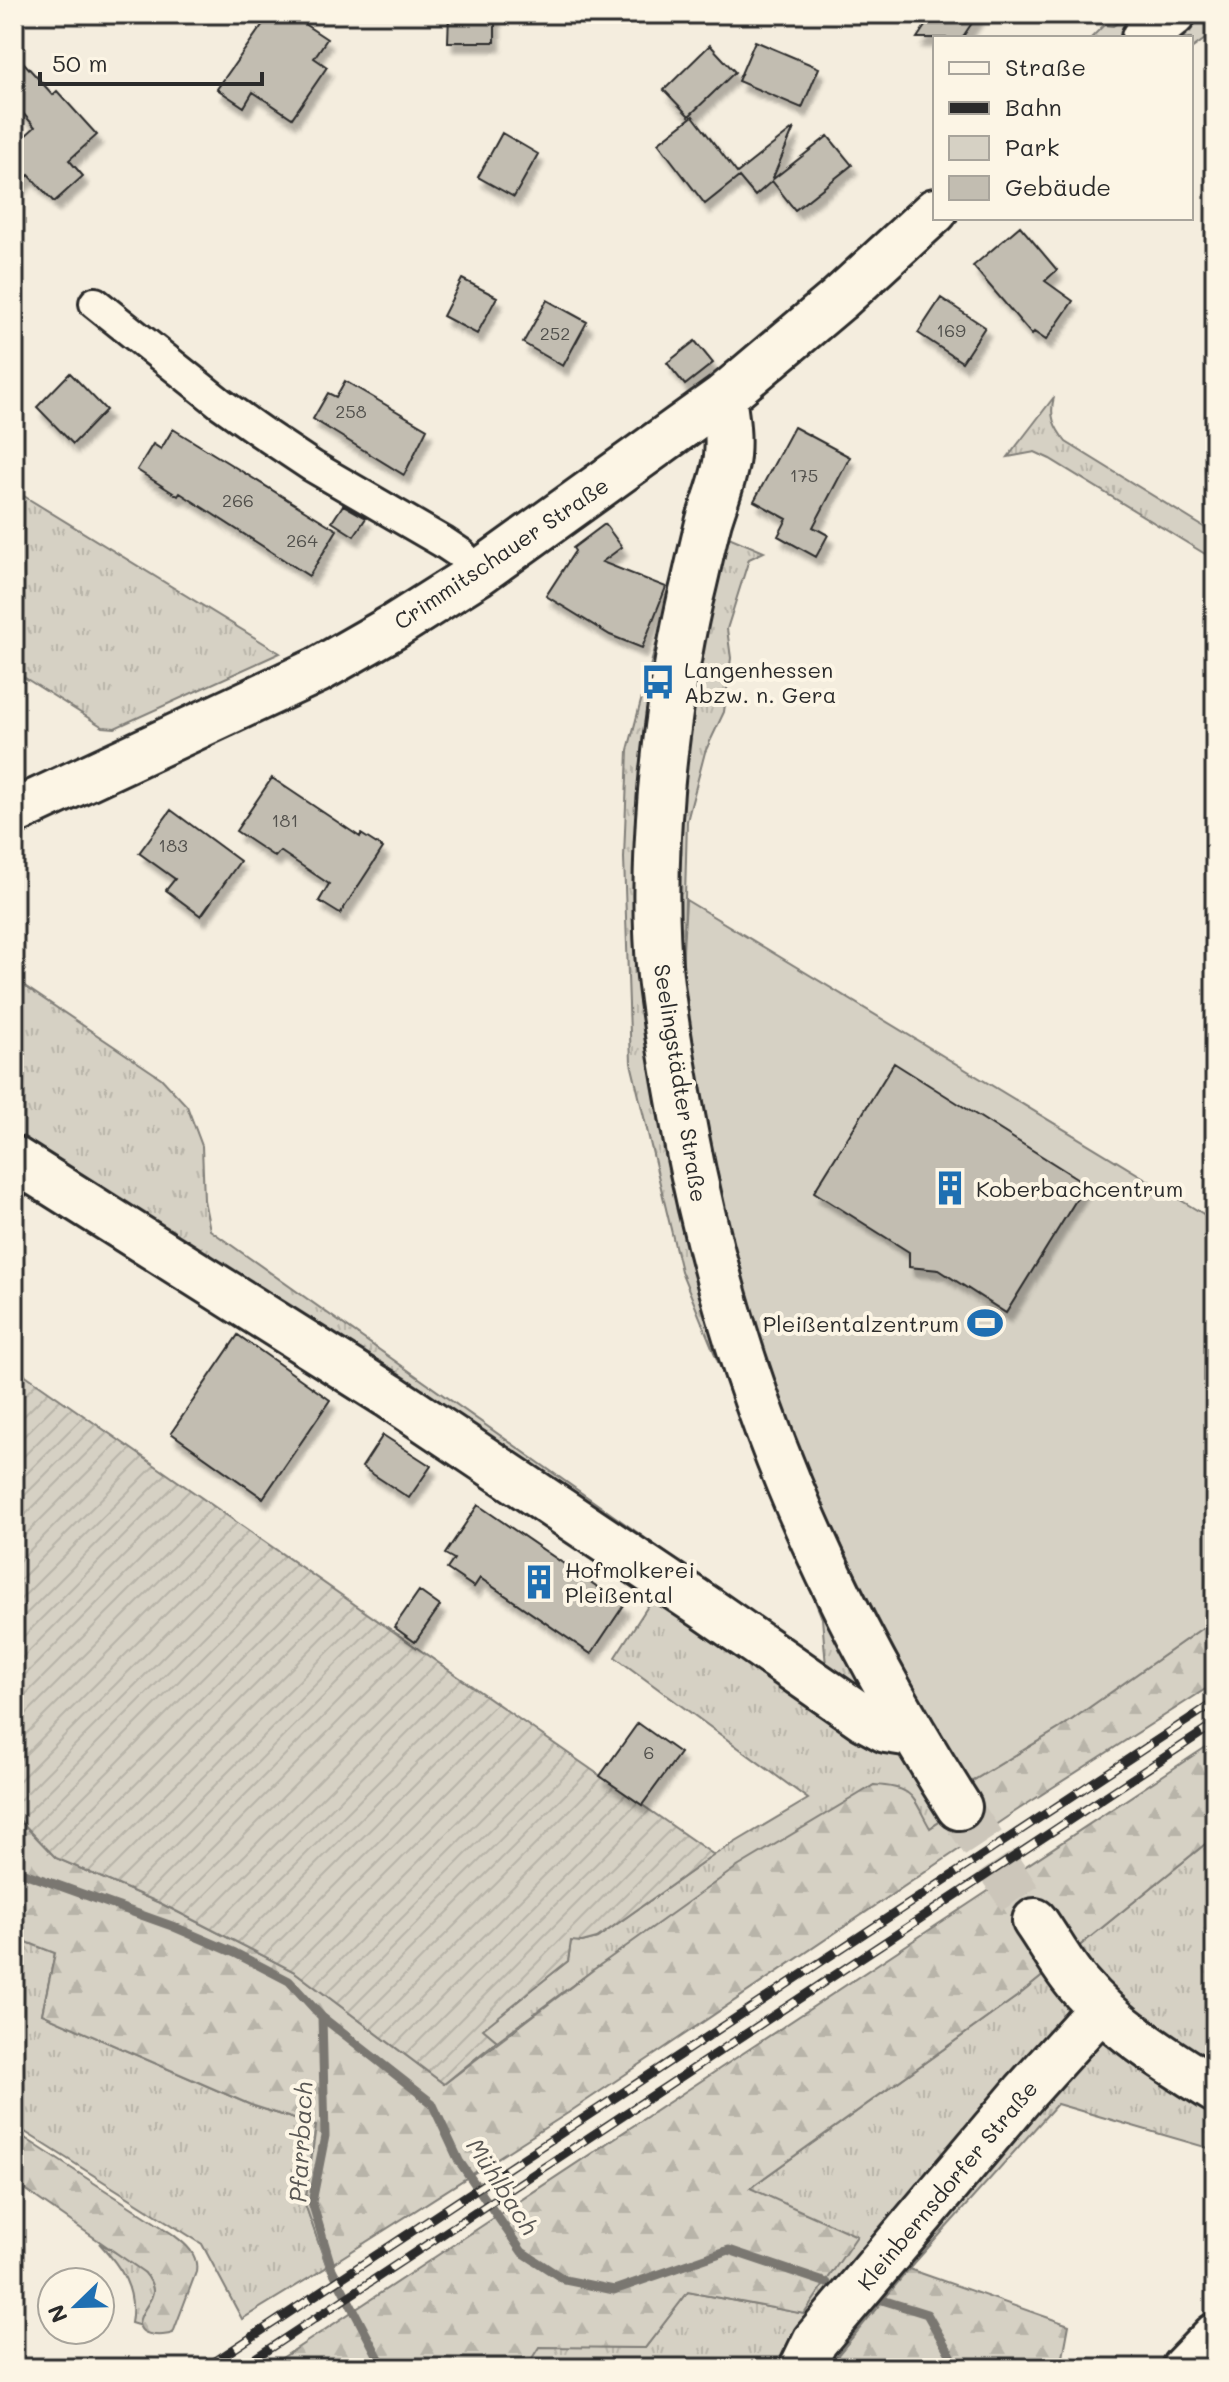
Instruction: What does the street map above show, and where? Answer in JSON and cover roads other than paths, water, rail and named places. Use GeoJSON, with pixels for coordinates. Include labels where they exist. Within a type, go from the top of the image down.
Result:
{"type":"FeatureCollection","features":[{"type":"Feature","properties":{"kind":"street"},"geometry":{"type":"LineString","coordinates":[[1146,36],[1173,14]]}},
{"type":"Feature","properties":{"kind":"street","name":"Crimmitschauer Straße"},"geometry":{"type":"LineString","coordinates":[[14,812],[318,670],[477,574],[723,397],[838,300],[933,213]]}},
{"type":"Feature","properties":{"kind":"street"},"geometry":{"type":"LineString","coordinates":[[95,303],[220,403],[312,466],[443,542],[461,554],[477,574]]}},
{"type":"Feature","properties":{"kind":"street","name":"Seelingstädter Straße"},"geometry":{"type":"LineString","coordinates":[[723,397],[728,431],[727,461],[689,606],[661,789],[657,878],[660,974],[676,1081],[697,1193],[718,1279],[748,1379],[782,1471],[822,1564],[912,1734],[959,1807]]}},
{"type":"Feature","properties":{"kind":"street"},"geometry":{"type":"LineString","coordinates":[[14,1159],[388,1395],[864,1718],[886,1730],[912,1734]]}},
{"type":"Feature","properties":{"kind":"street"},"geometry":{"type":"LineString","coordinates":[[1035,1921],[1075,1981],[1101,2008],[1149,2050],[1215,2090]]}},
{"type":"Feature","properties":{"kind":"street","name":"Kleinbernsdorfer Straße"},"geometry":{"type":"LineString","coordinates":[[802,2368],[815,2341],[1025,2092],[1101,2008]]}},
{"type":"Feature","properties":{"kind":"street"},"geometry":{"type":"LineString","coordinates":[[1184,2368],[1215,2336]]}},
{"type":"Feature","properties":{"kind":"waterway","name":"Pfarrbach"},"geometry":{"type":"LineString","coordinates":[[14,1859],[21,1872],[172,1926],[235,1953],[289,1981],[322,2017],[325,2136],[312,2202],[332,2269],[384,2368]]}},
{"type":"Feature","properties":{"kind":"waterway","name":"Mühlbach"},"geometry":{"type":"LineString","coordinates":[[322,2017],[432,2103],[459,2161],[522,2252],[565,2280],[614,2290],[729,2250],[827,2283]]}},
{"type":"Feature","properties":{"kind":"waterway","name":"Mühlbach"},"geometry":{"type":"LineString","coordinates":[[879,2299],[927,2314],[958,2368]]}},
{"type":"Feature","properties":{"kind":"tunnel"},"geometry":{"type":"LineString","coordinates":[[959,1807],[1035,1921]]}},
{"type":"Feature","properties":{"kind":"railway"},"geometry":{"type":"LineString","coordinates":[[205,2368],[1215,1702]]}},
{"type":"Feature","properties":{"kind":"railway"},"geometry":{"type":"LineString","coordinates":[[240,2368],[1215,1724]]}},
{"type":"Feature","properties":{"kind":"place","name":"Langenhessen Abzw. n. Gera"},"geometry":{"type":"Point","coordinates":[658,682]}},
{"type":"Feature","properties":{"kind":"place","name":"Koberbachcentrum"},"geometry":{"type":"Point","coordinates":[950,1188]}},
{"type":"Feature","properties":{"kind":"place","name":"Pleißentalzentrum"},"geometry":{"type":"Point","coordinates":[985,1323]}},
{"type":"Feature","properties":{"kind":"place","name":"Hofmolkerei Pleißental"},"geometry":{"type":"Point","coordinates":[539,1582]}}]}
